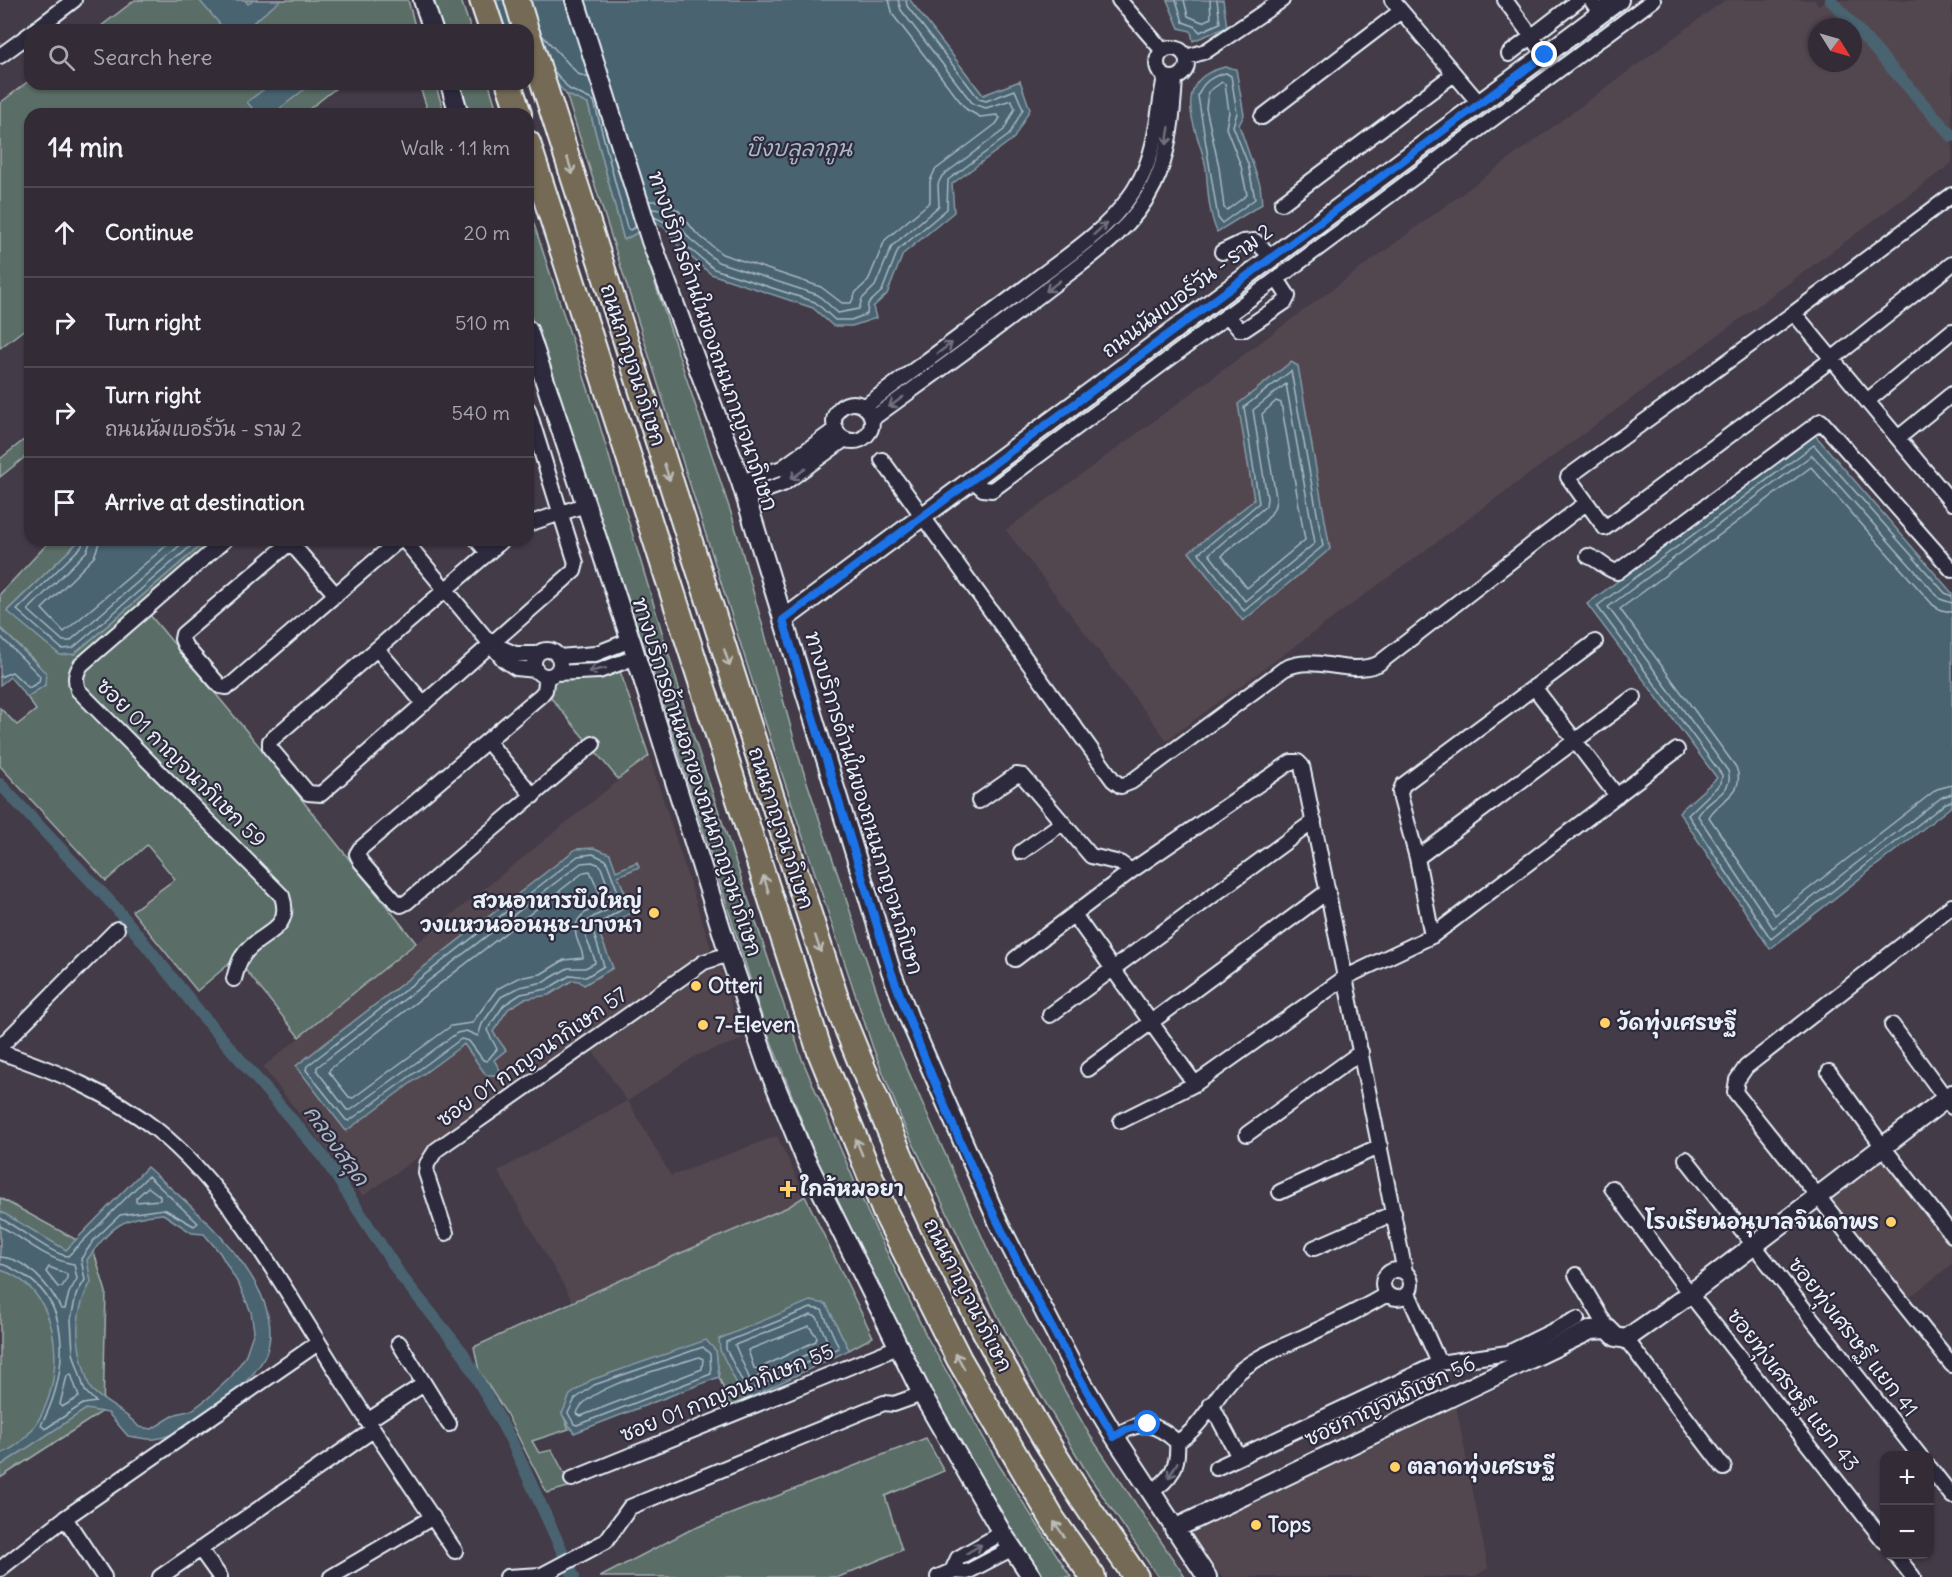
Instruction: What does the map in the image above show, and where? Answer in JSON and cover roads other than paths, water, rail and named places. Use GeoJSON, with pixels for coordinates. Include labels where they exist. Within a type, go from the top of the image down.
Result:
{"type":"FeatureCollection","features":[{"type":"Feature","properties":{"kind":"highway"},"geometry":{"type":"LineString","coordinates":[[482,0],[490,24]]}},
{"type":"Feature","properties":{"kind":"highway"},"geometry":{"type":"LineString","coordinates":[[517,0],[524,24]]}},
{"type":"Feature","properties":{"kind":"highway","name":"ถนนกาญจนาภิเษก"},"geometry":{"type":"LineString","coordinates":[[534,54],[845,1024],[879,1109],[953,1270],[1018,1392],[1066,1474],[1136,1577]]}},
{"type":"Feature","properties":{"kind":"highway"},"geometry":{"type":"LineString","coordinates":[[511,90],[517,108]]}},
{"type":"Feature","properties":{"kind":"highway","name":"ถนนกาญจนาภิเษก"},"geometry":{"type":"LineString","coordinates":[[534,162],[820,1052],[885,1212],[959,1359],[1053,1520],[1093,1577]]}},
{"type":"Feature","properties":{"kind":"main road"},"geometry":{"type":"LineString","coordinates":[[423,0],[431,24]]}},
{"type":"Feature","properties":{"kind":"main road","name":"ทางบริการด้านในของถนนกาญจนาภิเษก"},"geometry":{"type":"LineString","coordinates":[[574,0],[651,241],[743,490],[888,959],[909,1018],[999,1224],[1074,1369],[1114,1437],[1207,1577]]}},
{"type":"Feature","properties":{"kind":"main road","name":"ถนนนัมเบอร์วัน - ราม 2"},"geometry":{"type":"LineString","coordinates":[[783,620],[1545,55],[1596,7],[1620,0]]}},
{"type":"Feature","properties":{"kind":"main road"},"geometry":{"type":"LineString","coordinates":[[452,90],[457,108]]}},
{"type":"Feature","properties":{"kind":"main road","name":"ทางบริการด้านนอกของถนนกาญจนาภิเษก"},"geometry":{"type":"LineString","coordinates":[[534,348],[631,640],[729,954],[767,1065],[805,1158],[922,1394],[1002,1533],[1032,1577]]}},
{"type":"Feature","properties":{"kind":"main road"},"geometry":{"type":"LineString","coordinates":[[1608,1329],[1616,1337],[1626,1339],[1690,1294],[1883,1147],[1950,1100]]}},
{"type":"Feature","properties":{"kind":"main road","name":"ซอยกาญจนภิเษก 56"},"geometry":{"type":"LineString","coordinates":[[1174,1529],[1591,1330],[1608,1329]]}},
{"type":"Feature","properties":{"kind":"street"},"geometry":{"type":"LineString","coordinates":[[43,24],[74,0]]}},
{"type":"Feature","properties":{"kind":"street"},"geometry":{"type":"LineString","coordinates":[[1119,0],[1162,51]]}},
{"type":"Feature","properties":{"kind":"street"},"geometry":{"type":"LineString","coordinates":[[1187,57],[1206,51],[1282,0]]}},
{"type":"Feature","properties":{"kind":"street"},"geometry":{"type":"LineString","coordinates":[[1505,0],[1545,55]]}},
{"type":"Feature","properties":{"kind":"street"},"geometry":{"type":"LineString","coordinates":[[1509,54],[1579,0]]}},
{"type":"Feature","properties":{"kind":"street"},"geometry":{"type":"LineString","coordinates":[[972,479],[983,489],[992,490],[1653,0]]}},
{"type":"Feature","properties":{"kind":"street"},"geometry":{"type":"LineString","coordinates":[[1262,117],[1396,5],[1479,103]]}},
{"type":"Feature","properties":{"kind":"street"},"geometry":{"type":"LineString","coordinates":[[0,56],[24,38]]}},
{"type":"Feature","properties":{"kind":"street"},"geometry":{"type":"LineString","coordinates":[[1170,78],[1157,67],[1162,51],[1173,48],[1187,57]]}},
{"type":"Feature","properties":{"kind":"street"},"geometry":{"type":"LineString","coordinates":[[1170,78],[1184,73],[1187,57]]}},
{"type":"Feature","properties":{"kind":"street"},"geometry":{"type":"LineString","coordinates":[[1520,73],[1532,90]]}},
{"type":"Feature","properties":{"kind":"street"},"geometry":{"type":"LineString","coordinates":[[1282,203],[1454,74]]}},
{"type":"Feature","properties":{"kind":"street"},"geometry":{"type":"LineString","coordinates":[[864,407],[1107,223],[1132,194],[1149,158],[1170,78]]}},
{"type":"Feature","properties":{"kind":"street"},"geometry":{"type":"LineString","coordinates":[[872,419],[997,329],[1106,244],[1128,224],[1144,202],[1163,161],[1170,78]]}},
{"type":"Feature","properties":{"kind":"street"},"geometry":{"type":"LineString","coordinates":[[1394,166],[1407,183]]}},
{"type":"Feature","properties":{"kind":"street"},"geometry":{"type":"LineString","coordinates":[[1952,195],[1568,477],[1605,528],[1832,359],[1952,264]]}},
{"type":"Feature","properties":{"kind":"street"},"geometry":{"type":"LineString","coordinates":[[1222,252],[1243,242],[1255,241],[1272,257]]}},
{"type":"Feature","properties":{"kind":"street"},"geometry":{"type":"LineString","coordinates":[[1206,306],[1239,329],[1245,329],[1285,302],[1288,296],[1277,279]]}},
{"type":"Feature","properties":{"kind":"street"},"geometry":{"type":"LineString","coordinates":[[1794,313],[1952,503]]}},
{"type":"Feature","properties":{"kind":"street"},"geometry":{"type":"LineString","coordinates":[[1867,401],[1952,331]]}},
{"type":"Feature","properties":{"kind":"street"},"geometry":{"type":"LineString","coordinates":[[1092,390],[1106,406]]}},
{"type":"Feature","properties":{"kind":"street"},"geometry":{"type":"LineString","coordinates":[[1898,438],[1952,394]]}},
{"type":"Feature","properties":{"kind":"street"},"geometry":{"type":"LineString","coordinates":[[853,403],[864,407],[872,419],[871,430],[864,438],[854,441],[840,434],[835,417],[842,407],[853,403]]}},
{"type":"Feature","properties":{"kind":"street"},"geometry":{"type":"LineString","coordinates":[[1588,556],[1599,560],[1608,570],[1617,572],[1821,421],[1952,570]]}},
{"type":"Feature","properties":{"kind":"street"},"geometry":{"type":"LineString","coordinates":[[743,490],[840,434]]}},
{"type":"Feature","properties":{"kind":"street"},"geometry":{"type":"LineString","coordinates":[[496,546],[270,741],[270,748],[308,793],[321,794],[574,571],[576,563],[560,512],[534,446]]}},
{"type":"Feature","properties":{"kind":"street"},"geometry":{"type":"LineString","coordinates":[[882,460],[1113,780],[1121,786],[1131,782],[1275,675],[1296,663],[1306,662],[1358,670],[1378,664],[1586,503]]}},
{"type":"Feature","properties":{"kind":"street"},"geometry":{"type":"LineString","coordinates":[[534,522],[585,505]]}},
{"type":"Feature","properties":{"kind":"street","name":"ซอย 01 กาญจนาภิเษก 59"},"geometry":{"type":"LineString","coordinates":[[218,546],[81,665],[76,672],[76,681],[78,690],[282,896],[286,908],[285,917],[242,956],[234,979]]}},
{"type":"Feature","properties":{"kind":"street"},"geometry":{"type":"LineString","coordinates":[[285,546],[183,634],[185,646],[220,686],[226,687],[232,684],[392,546]]}},
{"type":"Feature","properties":{"kind":"street"},"geometry":{"type":"LineString","coordinates":[[295,546],[336,595]]}},
{"type":"Feature","properties":{"kind":"street"},"geometry":{"type":"LineString","coordinates":[[409,546],[504,660],[516,668],[546,673],[600,671],[636,657]]}},
{"type":"Feature","properties":{"kind":"street"},"geometry":{"type":"LineString","coordinates":[[482,546],[488,553]]}},
{"type":"Feature","properties":{"kind":"street"},"geometry":{"type":"LineString","coordinates":[[493,644],[514,654],[537,654],[549,650],[559,657],[595,654],[631,640]]}},
{"type":"Feature","properties":{"kind":"street"},"geometry":{"type":"LineString","coordinates":[[1432,936],[1417,858],[1401,799],[1400,792],[1403,785],[1595,642]]}},
{"type":"Feature","properties":{"kind":"street"},"geometry":{"type":"LineString","coordinates":[[377,649],[424,704]]}},
{"type":"Feature","properties":{"kind":"street"},"geometry":{"type":"LineString","coordinates":[[537,654],[533,662],[546,673]]}},
{"type":"Feature","properties":{"kind":"street"},"geometry":{"type":"LineString","coordinates":[[546,673],[560,666],[559,657]]}},
{"type":"Feature","properties":{"kind":"street"},"geometry":{"type":"LineString","coordinates":[[546,673],[545,690],[360,849],[357,854],[361,862],[401,905],[593,744]]}},
{"type":"Feature","properties":{"kind":"street"},"geometry":{"type":"LineString","coordinates":[[1534,687],[1617,796]]}},
{"type":"Feature","properties":{"kind":"street"},"geometry":{"type":"LineString","coordinates":[[1417,858],[1634,697]]}},
{"type":"Feature","properties":{"kind":"street"},"geometry":{"type":"LineString","coordinates":[[487,741],[533,795]]}},
{"type":"Feature","properties":{"kind":"street"},"geometry":{"type":"LineString","coordinates":[[1121,1121],[1195,1084],[1346,977],[1432,936],[1677,750]]}},
{"type":"Feature","properties":{"kind":"street"},"geometry":{"type":"LineString","coordinates":[[1015,959],[1075,916],[1131,871],[1291,762],[1298,762],[1302,766],[1314,821],[1404,1272],[1411,1283],[1408,1293],[1439,1363]]}},
{"type":"Feature","properties":{"kind":"street"},"geometry":{"type":"LineString","coordinates":[[979,801],[1020,775],[1026,777],[1091,856],[1120,862],[1131,871]]}},
{"type":"Feature","properties":{"kind":"street"},"geometry":{"type":"LineString","coordinates":[[1050,1015],[1314,821]]}},
{"type":"Feature","properties":{"kind":"street"},"geometry":{"type":"LineString","coordinates":[[1021,852],[1062,823]]}},
{"type":"Feature","properties":{"kind":"street"},"geometry":{"type":"LineString","coordinates":[[1088,1069],[1328,891]]}},
{"type":"Feature","properties":{"kind":"street"},"geometry":{"type":"LineString","coordinates":[[1952,906],[1746,1067],[1737,1080],[1735,1092],[1952,1365]]}},
{"type":"Feature","properties":{"kind":"street"},"geometry":{"type":"LineString","coordinates":[[1075,916],[1195,1084]]}},
{"type":"Feature","properties":{"kind":"street"},"geometry":{"type":"LineString","coordinates":[[117,929],[0,1049],[94,1089],[133,1112],[190,1159],[222,1196],[370,1426],[456,1551]]}},
{"type":"Feature","properties":{"kind":"street","name":"ซอย 01 กาญจนากิเษก 57"},"geometry":{"type":"LineString","coordinates":[[446,1233],[426,1173],[427,1164],[436,1150],[704,962],[729,954]]}},
{"type":"Feature","properties":{"kind":"street"},"geometry":{"type":"LineString","coordinates":[[1892,1025],[1950,1100]]}},
{"type":"Feature","properties":{"kind":"street"},"geometry":{"type":"LineString","coordinates":[[1247,1134],[1361,1052]]}},
{"type":"Feature","properties":{"kind":"street"},"geometry":{"type":"LineString","coordinates":[[1829,1072],[1883,1147],[1952,1235]]}},
{"type":"Feature","properties":{"kind":"street"},"geometry":{"type":"LineString","coordinates":[[1280,1192],[1380,1146]]}},
{"type":"Feature","properties":{"kind":"street","name":"ซอยทุ่งเศรษฐี แยก 41"},"geometry":{"type":"LineString","coordinates":[[1686,1159],[1917,1451]]}},
{"type":"Feature","properties":{"kind":"street","name":"ซอยทุ่งเศรษฐี แยก 43"},"geometry":{"type":"LineString","coordinates":[[1612,1188],[1690,1294],[1880,1536]]}},
{"type":"Feature","properties":{"kind":"street"},"geometry":{"type":"LineString","coordinates":[[1314,1248],[1394,1214]]}},
{"type":"Feature","properties":{"kind":"street"},"geometry":{"type":"LineString","coordinates":[[1404,1272],[1397,1270],[1388,1273],[1383,1283],[1387,1294],[1395,1298],[1408,1293]]}},
{"type":"Feature","properties":{"kind":"street"},"geometry":{"type":"LineString","coordinates":[[1576,1275],[1608,1329]]}},
{"type":"Feature","properties":{"kind":"street"},"geometry":{"type":"LineString","coordinates":[[1176,1442],[1187,1436],[1211,1404],[1242,1370],[1271,1352],[1358,1312],[1387,1294]]}},
{"type":"Feature","properties":{"kind":"street"},"geometry":{"type":"LineString","coordinates":[[1216,1468],[1439,1363],[1508,1353],[1577,1319]]}},
{"type":"Feature","properties":{"kind":"street"},"geometry":{"type":"LineString","coordinates":[[1626,1339],[1724,1468]]}},
{"type":"Feature","properties":{"kind":"street"},"geometry":{"type":"LineString","coordinates":[[0,1569],[65,1518],[318,1343]]}},
{"type":"Feature","properties":{"kind":"street"},"geometry":{"type":"LineString","coordinates":[[399,1343],[449,1424]]}},
{"type":"Feature","properties":{"kind":"street","name":"ซอย 01 กาญจนากิเษก 55"},"geometry":{"type":"LineString","coordinates":[[572,1479],[898,1347]]}},
{"type":"Feature","properties":{"kind":"street"},"geometry":{"type":"LineString","coordinates":[[160,1577],[370,1426],[424,1384]]}},
{"type":"Feature","properties":{"kind":"street"},"geometry":{"type":"LineString","coordinates":[[507,1577],[542,1575],[606,1541],[630,1507],[884,1403],[894,1404],[922,1394]]}},
{"type":"Feature","properties":{"kind":"street"},"geometry":{"type":"LineString","coordinates":[[1211,1404],[1239,1457]]}},
{"type":"Feature","properties":{"kind":"street"},"geometry":{"type":"LineString","coordinates":[[1114,1437],[1125,1430],[1148,1424],[1164,1430],[1176,1442],[1178,1460],[1172,1474],[1162,1485],[1150,1492]]}},
{"type":"Feature","properties":{"kind":"street"},"geometry":{"type":"LineString","coordinates":[[1934,1474],[1952,1496]]}},
{"type":"Feature","properties":{"kind":"street"},"geometry":{"type":"LineString","coordinates":[[331,1577],[433,1517]]}},
{"type":"Feature","properties":{"kind":"street"},"geometry":{"type":"LineString","coordinates":[[65,1518],[104,1577]]}},
{"type":"Feature","properties":{"kind":"street"},"geometry":{"type":"LineString","coordinates":[[952,1570],[958,1558],[1002,1533]]}},
{"type":"Feature","properties":{"kind":"street"},"geometry":{"type":"LineString","coordinates":[[938,1577],[952,1570],[967,1572],[1012,1548]]}},
{"type":"Feature","properties":{"kind":"street"},"geometry":{"type":"LineString","coordinates":[[200,1549],[220,1577]]}},
{"type":"Feature","properties":{"kind":"street"},"geometry":{"type":"LineString","coordinates":[[1899,1559],[1913,1577]]}},
{"type":"Feature","properties":{"kind":"water"},"geometry":{"type":"Polygon","coordinates":[[[199,0],[245,0],[248,4],[254,0],[281,0],[251,24],[220,24],[199,0]]]}},
{"type":"Feature","properties":{"kind":"water","name":"บึงบลูลากูน"},"geometry":{"type":"Polygon","coordinates":[[[482,0],[910,0],[983,95],[1020,81],[1030,109],[1014,138],[952,184],[954,212],[903,254],[887,294],[873,307],[876,318],[852,326],[833,326],[813,308],[711,274],[680,248],[666,229],[656,222],[624,240],[588,104],[566,94],[534,58],[534,24],[504,24],[482,0]]]}},
{"type":"Feature","properties":{"kind":"water"},"geometry":{"type":"Polygon","coordinates":[[[1167,0],[1223,0],[1227,27],[1193,41],[1191,31],[1179,28],[1167,0]]]}},
{"type":"Feature","properties":{"kind":"water"},"geometry":{"type":"Polygon","coordinates":[[[1225,67],[1236,69],[1244,115],[1239,125],[1260,185],[1262,204],[1217,232],[1210,208],[1204,158],[1194,127],[1191,105],[1195,86],[1201,78],[1225,67]]]}},
{"type":"Feature","properties":{"kind":"water"},"geometry":{"type":"Polygon","coordinates":[[[263,90],[303,90],[281,108],[252,108],[247,102],[263,90]]]}},
{"type":"Feature","properties":{"kind":"water"},"geometry":{"type":"Polygon","coordinates":[[[1291,362],[1298,366],[1330,549],[1243,621],[1189,552],[1254,500],[1238,404],[1291,362]]]}},
{"type":"Feature","properties":{"kind":"water"},"geometry":{"type":"Polygon","coordinates":[[[1815,435],[1952,593],[1952,806],[1770,949],[1679,812],[1717,778],[1587,604],[1815,435]]]}},
{"type":"Feature","properties":{"kind":"water"},"geometry":{"type":"Polygon","coordinates":[[[74,546],[200,546],[74,654],[60,655],[7,611],[74,546]]]}},
{"type":"Feature","properties":{"kind":"water"},"geometry":{"type":"Polygon","coordinates":[[[0,628],[46,673],[45,685],[27,697],[10,677],[0,685],[0,628]]]}},
{"type":"Feature","properties":{"kind":"water"},"geometry":{"type":"Polygon","coordinates":[[[594,848],[610,854],[616,871],[637,862],[639,867],[618,876],[633,912],[598,930],[613,968],[584,985],[573,980],[549,995],[524,999],[508,1009],[493,1032],[506,1050],[494,1060],[500,1070],[496,1075],[486,1075],[464,1044],[346,1131],[296,1066],[576,849],[594,848]]]}},
{"type":"Feature","properties":{"kind":"water"},"geometry":{"type":"Polygon","coordinates":[[[147,1167],[211,1226],[251,1276],[264,1302],[270,1328],[263,1361],[235,1392],[173,1434],[152,1439],[128,1436],[108,1413],[86,1409],[0,1466],[0,1454],[23,1440],[40,1417],[51,1390],[55,1361],[52,1331],[42,1304],[25,1283],[0,1270],[0,1211],[66,1250],[147,1167]],[[163,1214],[137,1218],[118,1226],[103,1239],[87,1260],[91,1282],[81,1304],[78,1337],[88,1383],[96,1394],[139,1427],[152,1429],[176,1414],[192,1410],[208,1398],[231,1377],[245,1357],[254,1331],[251,1312],[239,1285],[220,1253],[204,1234],[192,1233],[163,1214]]]}},
{"type":"Feature","properties":{"kind":"water"},"geometry":{"type":"Polygon","coordinates":[[[810,1301],[826,1304],[849,1350],[745,1400],[720,1350],[719,1339],[810,1301]]]}},
{"type":"Feature","properties":{"kind":"water"},"geometry":{"type":"Polygon","coordinates":[[[706,1340],[716,1351],[719,1377],[574,1433],[562,1414],[570,1395],[591,1380],[706,1340]]]}},
{"type":"Feature","properties":{"kind":"waterway"},"geometry":{"type":"LineString","coordinates":[[1831,0],[1952,136]]}},
{"type":"Feature","properties":{"kind":"waterway","name":"คลองสลุด"},"geometry":{"type":"LineString","coordinates":[[0,784],[117,909],[201,1014],[323,1156],[401,1276],[463,1353],[511,1440],[574,1577]]}},
{"type":"Feature","properties":{"kind":"place","name":"สวนอาหารบึงใหญ่ วงแหวนอ่อนนุช-บางนา"},"geometry":{"type":"Point","coordinates":[654,913]}},
{"type":"Feature","properties":{"kind":"place","name":"Otteri"},"geometry":{"type":"Point","coordinates":[696,986]}},
{"type":"Feature","properties":{"kind":"place","name":"วัดทุ่งเศรษฐี"},"geometry":{"type":"Point","coordinates":[1605,1023]}},
{"type":"Feature","properties":{"kind":"place","name":"7-Eleven"},"geometry":{"type":"Point","coordinates":[703,1025]}},
{"type":"Feature","properties":{"kind":"place","name":"ใกล้หมอยา"},"geometry":{"type":"Point","coordinates":[788,1189]}},
{"type":"Feature","properties":{"kind":"place","name":"โรงเรียนอนุบาลจินดาพร"},"geometry":{"type":"Point","coordinates":[1891,1222]}},
{"type":"Feature","properties":{"kind":"place","name":"ตลาดทุ่งเศรษฐี"},"geometry":{"type":"Point","coordinates":[1395,1467]}},
{"type":"Feature","properties":{"kind":"place","name":"Tops"},"geometry":{"type":"Point","coordinates":[1256,1525]}}]}
